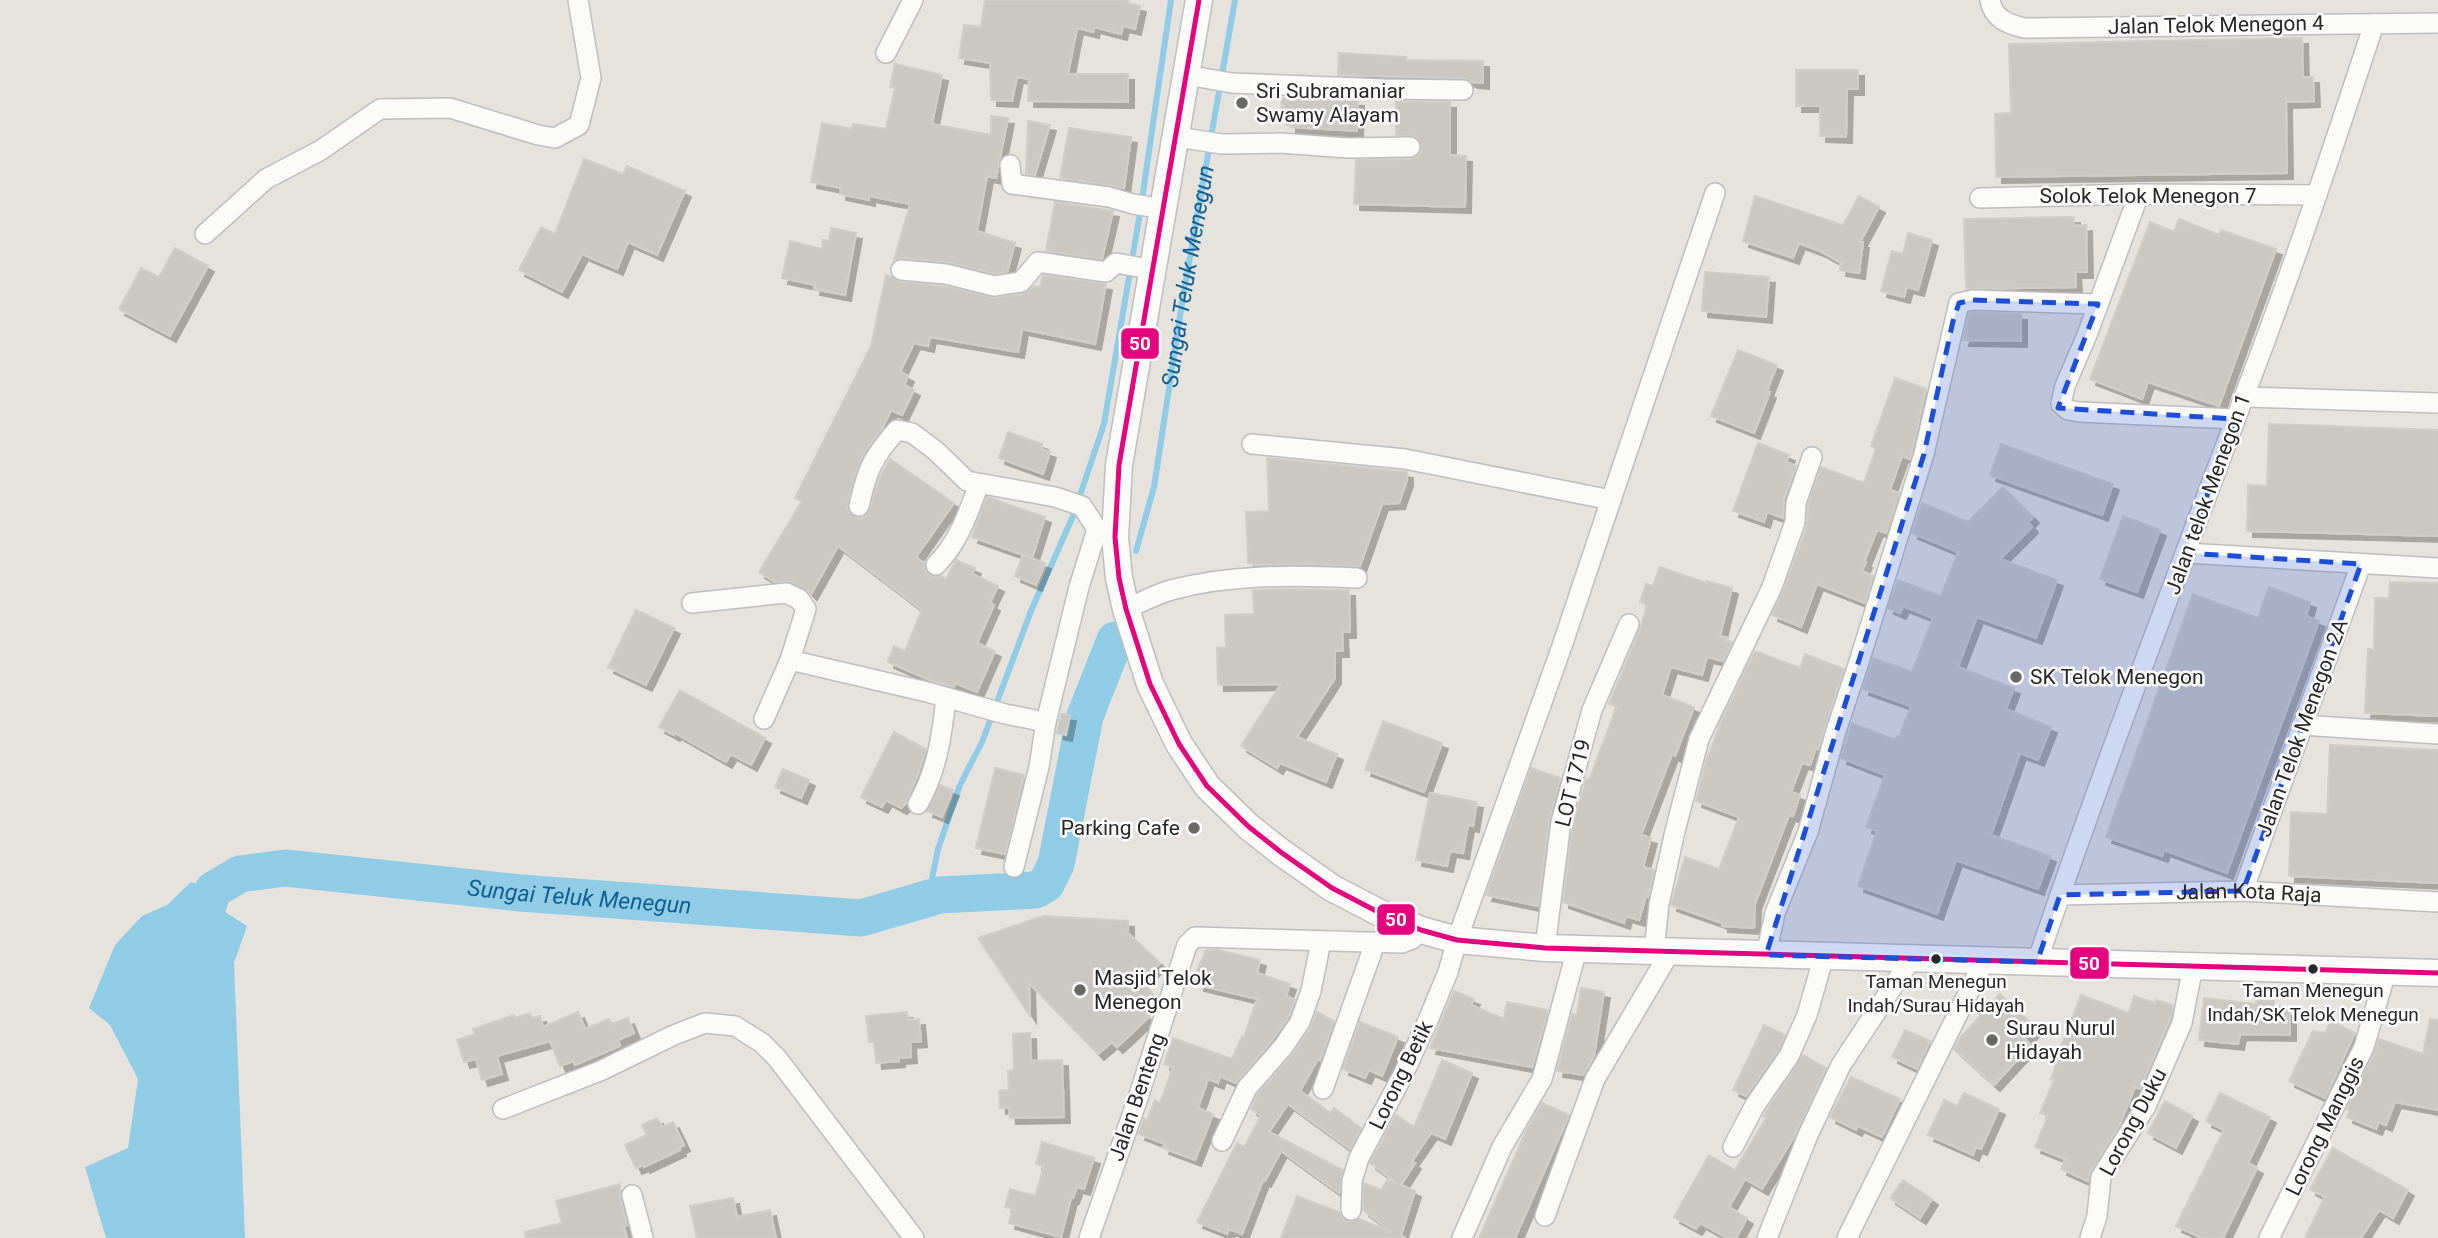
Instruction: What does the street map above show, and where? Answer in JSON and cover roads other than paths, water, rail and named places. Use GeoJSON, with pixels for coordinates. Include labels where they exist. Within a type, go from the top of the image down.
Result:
{"type":"FeatureCollection","features":[{"type":"Feature","properties":{"kind":"main road"},"geometry":{"type":"LineString","coordinates":[[1199,0],[1177,137],[1149,206],[1139,268],[1119,465],[1106,533],[1150,684],[1179,744],[1207,786],[1249,827],[1332,888],[1380,913],[1421,930],[1457,940],[1545,948],[1662,952],[2438,973]]}},
{"type":"Feature","properties":{"kind":"street"},"geometry":{"type":"LineString","coordinates":[[205,233],[267,179],[321,150],[380,109],[450,108],[555,138],[579,125],[591,78],[578,0]]}},
{"type":"Feature","properties":{"kind":"street"},"geometry":{"type":"LineString","coordinates":[[886,53],[913,0]]}},
{"type":"Feature","properties":{"kind":"street","name":"Jalan Telok Menegon 4"},"geometry":{"type":"LineString","coordinates":[[1993,8],[2009,24],[2024,28],[2438,23]]}},
{"type":"Feature","properties":{"kind":"street","name":"Jalan telok Menegon 1"},"geometry":{"type":"LineString","coordinates":[[2037,962],[2317,195],[2374,24]]}},
{"type":"Feature","properties":{"kind":"street"},"geometry":{"type":"LineString","coordinates":[[1187,75],[1225,82],[1463,90]]}},
{"type":"Feature","properties":{"kind":"street"},"geometry":{"type":"LineString","coordinates":[[1177,137],[1214,143],[1348,148],[1410,147]]}},
{"type":"Feature","properties":{"kind":"street"},"geometry":{"type":"LineString","coordinates":[[1010,165],[1012,184],[1109,197],[1149,206]]}},
{"type":"Feature","properties":{"kind":"street","name":"Lorong Betik"},"geometry":{"type":"LineString","coordinates":[[1351,1210],[1352,1181],[1359,1158],[1403,1075],[1448,972],[1715,193]]}},
{"type":"Feature","properties":{"kind":"street"},"geometry":{"type":"LineString","coordinates":[[2139,194],[2065,386],[2061,404],[2068,410],[2079,412],[2235,419]]}},
{"type":"Feature","properties":{"kind":"street","name":"Solok Telok Menegon 7"},"geometry":{"type":"LineString","coordinates":[[1980,198],[2139,194],[2317,195]]}},
{"type":"Feature","properties":{"kind":"street"},"geometry":{"type":"LineString","coordinates":[[901,271],[946,274],[994,286],[1021,282],[1038,262],[1105,272],[1116,263],[1139,268]]}},
{"type":"Feature","properties":{"kind":"street"},"geometry":{"type":"LineString","coordinates":[[1766,955],[1775,913],[1808,832],[1832,744],[1924,454],[1959,303],[1973,300],[2098,304]]}},
{"type":"Feature","properties":{"kind":"street"},"geometry":{"type":"LineString","coordinates":[[2244,397],[2438,403]]}},
{"type":"Feature","properties":{"kind":"street"},"geometry":{"type":"LineString","coordinates":[[859,506],[867,470],[897,430],[912,433],[936,451],[967,481],[1076,504],[1106,533],[1079,587],[1014,867]]}},
{"type":"Feature","properties":{"kind":"street"},"geometry":{"type":"LineString","coordinates":[[1252,444],[1405,459],[1611,500]]}},
{"type":"Feature","properties":{"kind":"street"},"geometry":{"type":"LineString","coordinates":[[1545,1216],[1595,1079],[1662,952],[1659,904],[1699,739],[1772,587],[1796,522],[1796,503],[1812,457]]}},
{"type":"Feature","properties":{"kind":"street"},"geometry":{"type":"LineString","coordinates":[[936,565],[949,552],[959,534],[979,484]]}},
{"type":"Feature","properties":{"kind":"street"},"geometry":{"type":"LineString","coordinates":[[2186,553],[2438,568]]}},
{"type":"Feature","properties":{"kind":"street","name":"Jalan Telok Menegon 2A"},"geometry":{"type":"LineString","coordinates":[[2243,891],[2361,564]]}},
{"type":"Feature","properties":{"kind":"street"},"geometry":{"type":"LineString","coordinates":[[1126,609],[1170,590],[1206,584],[1282,575],[1357,578]]}},
{"type":"Feature","properties":{"kind":"street"},"geometry":{"type":"LineString","coordinates":[[692,603],[786,593],[799,599],[806,609],[790,660],[764,719]]}},
{"type":"Feature","properties":{"kind":"street","name":"LOT 1719"},"geometry":{"type":"LineString","coordinates":[[1545,948],[1561,822],[1592,710],[1629,624]]}},
{"type":"Feature","properties":{"kind":"street"},"geometry":{"type":"LineString","coordinates":[[790,660],[1004,715],[1046,722]]}},
{"type":"Feature","properties":{"kind":"street"},"geometry":{"type":"LineString","coordinates":[[918,804],[930,784],[938,756],[946,698]]}},
{"type":"Feature","properties":{"kind":"street"},"geometry":{"type":"LineString","coordinates":[[2302,725],[2438,734]]}},
{"type":"Feature","properties":{"kind":"street","name":"Jalan Kota Raja"},"geometry":{"type":"LineString","coordinates":[[2060,895],[2243,891],[2438,902]]}},
{"type":"Feature","properties":{"kind":"street","name":"Jalan Benteng"},"geometry":{"type":"LineString","coordinates":[[1089,1238],[1187,945],[1195,937],[1402,943],[1412,939],[1421,930]]}},
{"type":"Feature","properties":{"kind":"street"},"geometry":{"type":"LineString","coordinates":[[1222,1141],[1247,1088],[1283,1047],[1300,1022],[1311,991],[1321,940]]}},
{"type":"Feature","properties":{"kind":"street"},"geometry":{"type":"LineString","coordinates":[[1323,1089],[1374,943]]}},
{"type":"Feature","properties":{"kind":"street"},"geometry":{"type":"LineString","coordinates":[[1462,1238],[1502,1147],[1542,1079],[1577,949]]}},
{"type":"Feature","properties":{"kind":"street"},"geometry":{"type":"LineString","coordinates":[[1733,1147],[1755,1105],[1788,1056],[1807,1015],[1824,956]]}},
{"type":"Feature","properties":{"kind":"street"},"geometry":{"type":"LineString","coordinates":[[1767,1238],[1808,1135],[1841,1065],[1911,959]]}},
{"type":"Feature","properties":{"kind":"street"},"geometry":{"type":"LineString","coordinates":[[1847,1238],[1984,961]]}},
{"type":"Feature","properties":{"kind":"street","name":"Lorong Duku"},"geometry":{"type":"LineString","coordinates":[[2090,1238],[2097,1216],[2101,1177],[2146,1106],[2182,1023],[2193,966]]}},
{"type":"Feature","properties":{"kind":"street","name":"Lorong Manggis"},"geometry":{"type":"LineString","coordinates":[[2269,1238],[2364,1047],[2386,972]]}},
{"type":"Feature","properties":{"kind":"street"},"geometry":{"type":"LineString","coordinates":[[503,1109],[600,1071],[705,1023],[735,1026],[762,1043],[777,1058],[914,1238]]}},
{"type":"Feature","properties":{"kind":"street"},"geometry":{"type":"LineString","coordinates":[[632,1195],[643,1238]]}},
{"type":"Feature","properties":{"kind":"water"},"geometry":{"type":"Polygon","coordinates":[[[191,882],[213,890],[225,912],[247,926],[234,963],[245,1238],[106,1238],[85,1167],[128,1148],[138,1079],[110,1025],[89,1008],[115,945],[142,916],[167,905],[191,882]]]}},
{"type":"Feature","properties":{"kind":"waterway"},"geometry":{"type":"LineString","coordinates":[[928,898],[938,849],[960,785],[982,742],[1031,611],[1073,516],[1104,424],[1140,213],[1171,0]]}},
{"type":"Feature","properties":{"kind":"waterway","name":"Sungai Teluk Menegun"},"geometry":{"type":"LineString","coordinates":[[1136,551],[1154,487],[1182,303],[1235,0]]}},
{"type":"Feature","properties":{"kind":"waterway","name":"Sungai Teluk Menegun"},"geometry":{"type":"LineString","coordinates":[[198,937],[213,890],[240,874],[285,868],[520,893],[861,918],[940,895],[1036,890],[1046,884],[1056,864],[1085,716],[1115,640]]}},
{"type":"Feature","properties":{"kind":"place","name":"Sri Subramaniar Swamy Alayam"},"geometry":{"type":"Point","coordinates":[1242,103]}},
{"type":"Feature","properties":{"kind":"place","name":"SK Telok Menegon"},"geometry":{"type":"Point","coordinates":[2016,677]}},
{"type":"Feature","properties":{"kind":"place","name":"Parking Cafe"},"geometry":{"type":"Point","coordinates":[1194,828]}},
{"type":"Feature","properties":{"kind":"place","name":"Taman Menegun Indah/Surau Hidayah"},"geometry":{"type":"Point","coordinates":[1936,959]}},
{"type":"Feature","properties":{"kind":"place","name":"Taman Menegun Indah/SK Telok Menegun"},"geometry":{"type":"Point","coordinates":[2313,969]}},
{"type":"Feature","properties":{"kind":"place","name":"Masjid Telok Menegon"},"geometry":{"type":"Point","coordinates":[1080,990]}},
{"type":"Feature","properties":{"kind":"place","name":"Surau Nurul Hidayah"},"geometry":{"type":"Point","coordinates":[1992,1040]}}]}
